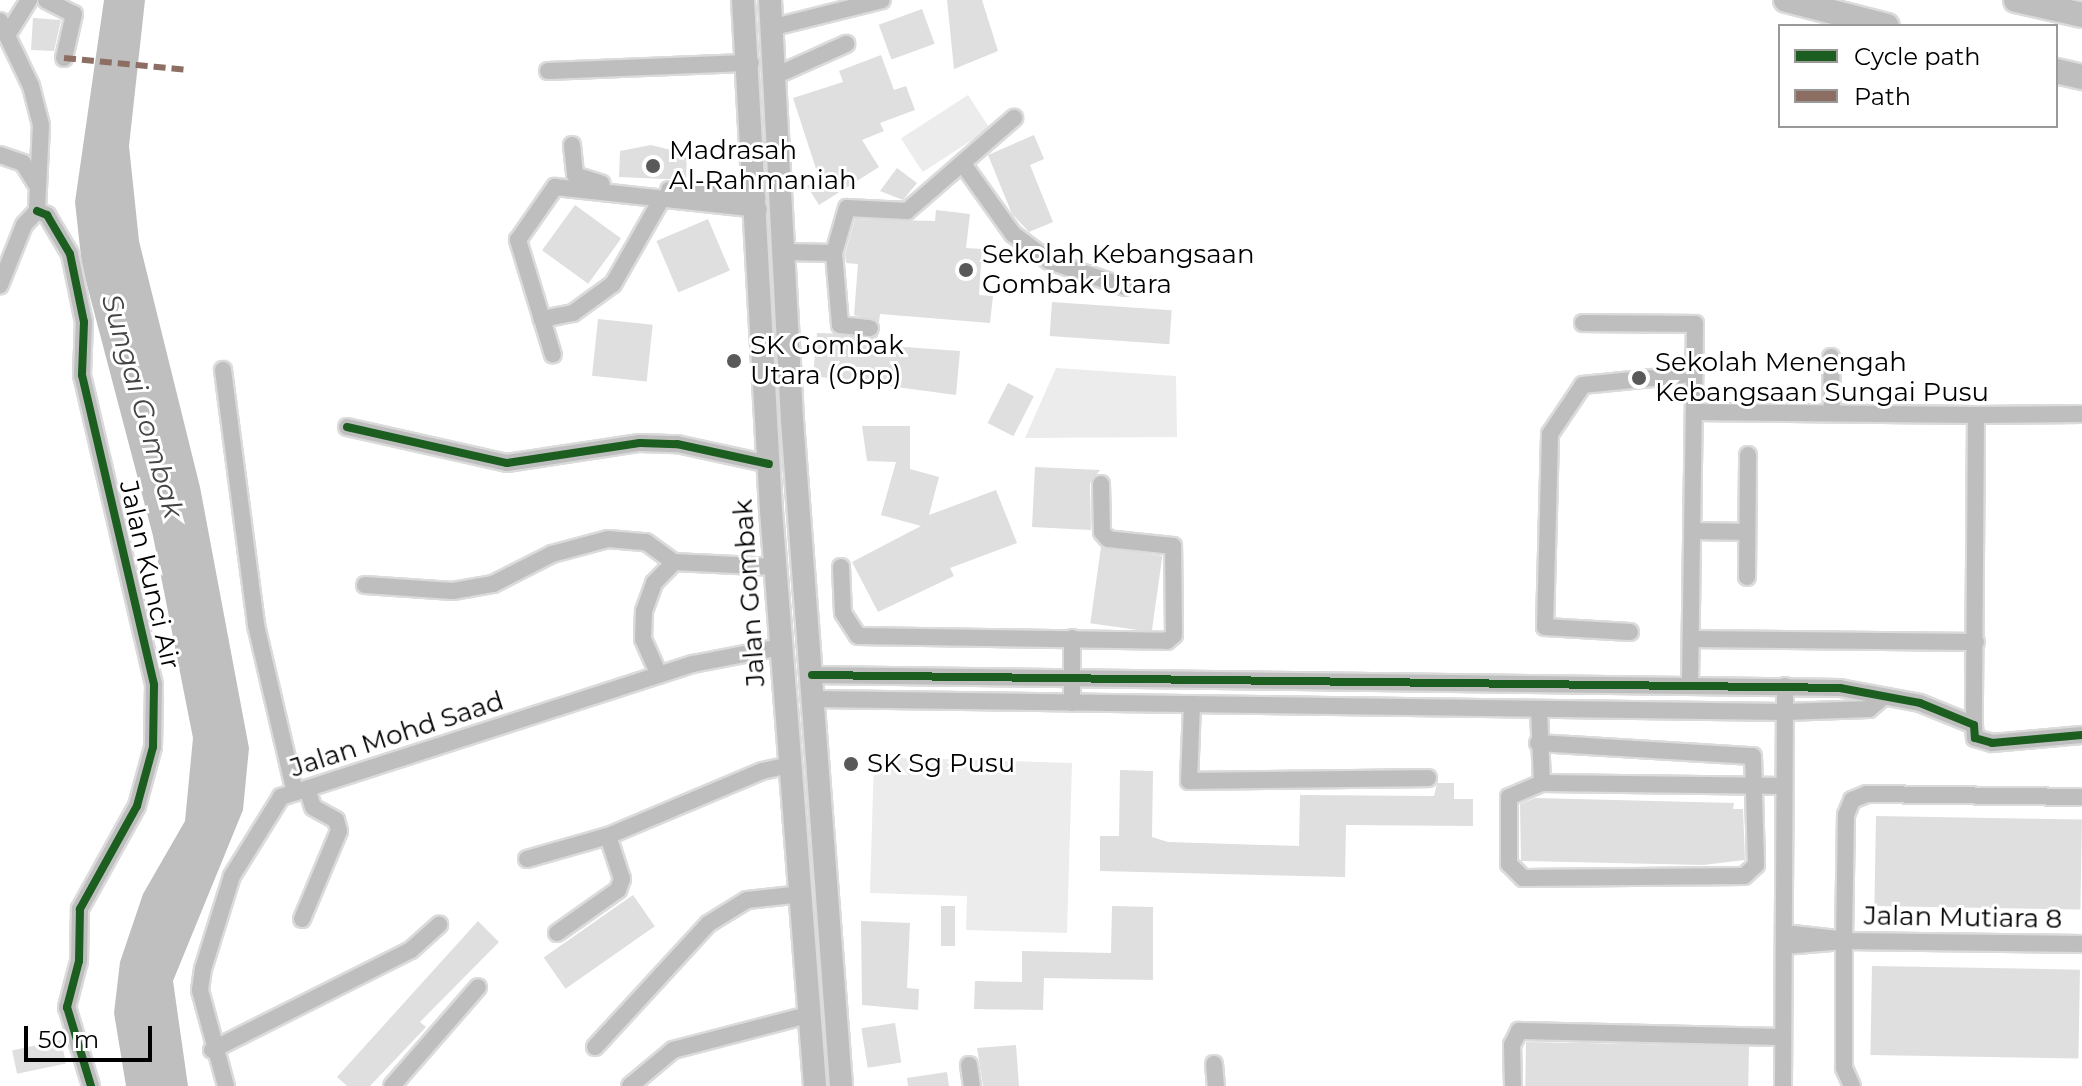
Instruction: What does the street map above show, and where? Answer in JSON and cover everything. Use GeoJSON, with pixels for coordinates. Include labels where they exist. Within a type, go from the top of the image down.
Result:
{"type":"FeatureCollection","features":[{"type":"Feature","properties":{"kind":"highway"},"geometry":{"type":"LineString","coordinates":[[1786,0],[1879,24]]}},
{"type":"Feature","properties":{"kind":"highway"},"geometry":{"type":"LineString","coordinates":[[2016,0],[2082,15]]}},
{"type":"Feature","properties":{"kind":"highway"},"geometry":{"type":"LineString","coordinates":[[2058,71],[2082,77]]}},
{"type":"Feature","properties":{"kind":"main road","name":"Jalan Gombak"},"geometry":{"type":"LineString","coordinates":[[743,0],[751,63],[769,464],[781,647],[815,1086]]}},
{"type":"Feature","properties":{"kind":"main road","name":"Jalan Gombak"},"geometry":{"type":"LineString","coordinates":[[770,0],[841,1086]]}},
{"type":"Feature","properties":{"kind":"street"},"geometry":{"type":"LineString","coordinates":[[0,285],[24,225],[37,211],[41,125],[4,26],[29,0]]}},
{"type":"Feature","properties":{"kind":"street"},"geometry":{"type":"LineString","coordinates":[[46,0],[74,14],[64,58]]}},
{"type":"Feature","properties":{"kind":"street"},"geometry":{"type":"LineString","coordinates":[[774,27],[882,0]]}},
{"type":"Feature","properties":{"kind":"street"},"geometry":{"type":"LineString","coordinates":[[777,75],[846,44]]}},
{"type":"Feature","properties":{"kind":"street"},"geometry":{"type":"LineString","coordinates":[[548,71],[751,63]]}},
{"type":"Feature","properties":{"kind":"street"},"geometry":{"type":"LineString","coordinates":[[870,328],[840,325],[834,253],[847,208],[907,211],[1014,118]]}},
{"type":"Feature","properties":{"kind":"street"},"geometry":{"type":"LineString","coordinates":[[572,145],[575,175],[588,183],[758,204]]}},
{"type":"Feature","properties":{"kind":"street"},"geometry":{"type":"LineString","coordinates":[[0,155],[23,163],[38,187]]}},
{"type":"Feature","properties":{"kind":"street"},"geometry":{"type":"LineString","coordinates":[[963,164],[1025,243],[1049,261],[1125,287]]}},
{"type":"Feature","properties":{"kind":"street"},"geometry":{"type":"LineString","coordinates":[[553,354],[518,240],[555,187],[661,200],[758,204]]}},
{"type":"Feature","properties":{"kind":"street"},"geometry":{"type":"LineString","coordinates":[[542,319],[573,313],[613,284],[661,200]]}},
{"type":"Feature","properties":{"kind":"street","name":"Jalan Kunci Air"},"geometry":{"type":"LineString","coordinates":[[37,211],[47,215],[70,254],[84,322],[82,375],[154,685],[153,747],[137,806],[80,909],[79,961],[67,1007],[91,1086]]}},
{"type":"Feature","properties":{"kind":"street"},"geometry":{"type":"LineString","coordinates":[[786,252],[834,253]]}},
{"type":"Feature","properties":{"kind":"street"},"geometry":{"type":"LineString","coordinates":[[1583,323],[1695,324],[1690,685]]}},
{"type":"Feature","properties":{"kind":"street"},"geometry":{"type":"LineString","coordinates":[[1831,357],[1832,412]]}},
{"type":"Feature","properties":{"kind":"street"},"geometry":{"type":"LineString","coordinates":[[223,370],[256,625],[301,791],[313,807],[336,820],[338,840],[302,919]]}},
{"type":"Feature","properties":{"kind":"street"},"geometry":{"type":"LineString","coordinates":[[1630,632],[1545,627],[1550,434],[1583,385],[1694,374]]}},
{"type":"Feature","properties":{"kind":"street"},"geometry":{"type":"LineString","coordinates":[[1694,412],[2082,414]]}},
{"type":"Feature","properties":{"kind":"street"},"geometry":{"type":"LineString","coordinates":[[1976,415],[1975,738],[1992,743],[2082,735]]}},
{"type":"Feature","properties":{"kind":"street"},"geometry":{"type":"LineString","coordinates":[[347,427],[507,463],[640,443],[677,444],[769,464]]}},
{"type":"Feature","properties":{"kind":"street"},"geometry":{"type":"LineString","coordinates":[[1747,577],[1748,455]]}},
{"type":"Feature","properties":{"kind":"street"},"geometry":{"type":"LineString","coordinates":[[841,567],[843,613],[858,636],[1167,641],[1174,635],[1173,546],[1108,539],[1102,532],[1101,484]]}},
{"type":"Feature","properties":{"kind":"street"},"geometry":{"type":"LineString","coordinates":[[1693,531],[1747,532]]}},
{"type":"Feature","properties":{"kind":"street"},"geometry":{"type":"LineString","coordinates":[[365,585],[453,591],[493,584],[552,554],[608,539],[646,542],[674,562],[776,567]]}},
{"type":"Feature","properties":{"kind":"street"},"geometry":{"type":"LineString","coordinates":[[659,675],[643,639],[644,611],[654,583],[674,562]]}},
{"type":"Feature","properties":{"kind":"street"},"geometry":{"type":"LineString","coordinates":[[1072,638],[1072,703]]}},
{"type":"Feature","properties":{"kind":"street"},"geometry":{"type":"LineString","coordinates":[[1692,639],[1976,642]]}},
{"type":"Feature","properties":{"kind":"street","name":"Jalan Mohd Saad"},"geometry":{"type":"LineString","coordinates":[[226,1086],[212,1050],[200,990],[232,876],[281,797],[659,675],[781,647]]}},
{"type":"Feature","properties":{"kind":"street"},"geometry":{"type":"LineString","coordinates":[[812,675],[1785,686],[1872,691],[1882,698],[1920,703],[1974,725]]}},
{"type":"Feature","properties":{"kind":"street"},"geometry":{"type":"LineString","coordinates":[[1404,707],[1406,682]]}},
{"type":"Feature","properties":{"kind":"street"},"geometry":{"type":"LineString","coordinates":[[1783,1086],[1785,686]]}},
{"type":"Feature","properties":{"kind":"street"},"geometry":{"type":"LineString","coordinates":[[814,699],[1785,712],[1869,709],[1882,698]]}},
{"type":"Feature","properties":{"kind":"street"},"geometry":{"type":"LineString","coordinates":[[1192,704],[1189,781],[1428,778]]}},
{"type":"Feature","properties":{"kind":"street"},"geometry":{"type":"LineString","coordinates":[[1539,709],[1542,783]]}},
{"type":"Feature","properties":{"kind":"street"},"geometry":{"type":"LineString","coordinates":[[1538,743],[1753,756],[1756,786],[1751,873],[1523,878],[1509,864],[1509,797],[1542,783],[1756,786],[1784,786]]}},
{"type":"Feature","properties":{"kind":"street"},"geometry":{"type":"LineString","coordinates":[[527,859],[608,836],[762,771],[791,765]]}},
{"type":"Feature","properties":{"kind":"street"},"geometry":{"type":"LineString","coordinates":[[1852,1086],[1844,1068],[1844,941],[1847,809],[1856,797],[2082,797]]}},
{"type":"Feature","properties":{"kind":"street"},"geometry":{"type":"LineString","coordinates":[[557,933],[618,890],[622,879],[608,836]]}},
{"type":"Feature","properties":{"kind":"street"},"geometry":{"type":"LineString","coordinates":[[595,1047],[708,924],[747,900],[802,894]]}},
{"type":"Feature","properties":{"kind":"street"},"geometry":{"type":"LineString","coordinates":[[212,1050],[411,950],[439,925]]}},
{"type":"Feature","properties":{"kind":"street","name":"Jalan Mutiara 8"},"geometry":{"type":"LineString","coordinates":[[1784,940],[2082,944]]}},
{"type":"Feature","properties":{"kind":"street"},"geometry":{"type":"LineString","coordinates":[[392,1086],[478,987]]}},
{"type":"Feature","properties":{"kind":"street"},"geometry":{"type":"LineString","coordinates":[[630,1086],[673,1050],[811,1014]]}},
{"type":"Feature","properties":{"kind":"street"},"geometry":{"type":"LineString","coordinates":[[1513,1086],[1512,1045],[1519,1031],[1783,1037]]}},
{"type":"Feature","properties":{"kind":"street"},"geometry":{"type":"LineString","coordinates":[[1214,1064],[1216,1086]]}},
{"type":"Feature","properties":{"kind":"street"},"geometry":{"type":"LineString","coordinates":[[969,1065],[972,1086]]}},
{"type":"Feature","properties":{"kind":"shaded area"},"geometry":{"type":"Polygon","coordinates":[[[968,95],[990,129],[923,172],[901,139],[968,95]]]}},
{"type":"Feature","properties":{"kind":"shaded area"},"geometry":{"type":"Polygon","coordinates":[[[1056,368],[1176,376],[1177,437],[1025,438],[1056,368]]]}},
{"type":"Feature","properties":{"kind":"shaded area"},"geometry":{"type":"Polygon","coordinates":[[[874,757],[1072,763],[1067,933],[966,930],[967,896],[870,893],[874,757]]]}},
{"type":"Feature","properties":{"kind":"water","name":"Sungai Gombak"},"geometry":{"type":"Polygon","coordinates":[[[104,0],[145,0],[129,146],[139,241],[200,487],[249,748],[243,810],[173,981],[188,1086],[126,1086],[114,1013],[120,962],[143,894],[185,821],[193,738],[153,536],[82,266],[75,202],[104,0]]]}},
{"type":"Feature","properties":{"kind":"building"},"geometry":{"type":"Polygon","coordinates":[[[947,0],[982,0],[998,51],[954,69],[947,0]]]}},
{"type":"Feature","properties":{"kind":"building"},"geometry":{"type":"Polygon","coordinates":[[[922,9],[935,44],[891,60],[879,25],[922,9]]]}},
{"type":"Feature","properties":{"kind":"building"},"geometry":{"type":"Polygon","coordinates":[[[33,18],[61,20],[54,51],[31,50],[33,18]]]}},
{"type":"Feature","properties":{"kind":"building"},"geometry":{"type":"Polygon","coordinates":[[[881,55],[894,90],[906,86],[915,110],[880,123],[884,131],[862,140],[879,167],[819,205],[807,186],[819,178],[793,98],[843,82],[839,71],[881,55]]]}},
{"type":"Feature","properties":{"kind":"building"},"geometry":{"type":"Polygon","coordinates":[[[1034,135],[1044,159],[1030,165],[1053,222],[1029,232],[1012,214],[988,155],[1034,135]]]}},
{"type":"Feature","properties":{"kind":"building","name":"Madrasah Al-Rahmaniah"},"geometry":{"type":"Polygon","coordinates":[[[651,145],[687,154],[686,180],[619,177],[620,151],[651,145]]]}},
{"type":"Feature","properties":{"kind":"building"},"geometry":{"type":"Polygon","coordinates":[[[897,168],[917,183],[903,200],[880,191],[897,168]]]}},
{"type":"Feature","properties":{"kind":"building"},"geometry":{"type":"Polygon","coordinates":[[[575,205],[621,239],[588,284],[542,250],[575,205]]]}},
{"type":"Feature","properties":{"kind":"building"},"geometry":{"type":"Polygon","coordinates":[[[936,210],[970,214],[966,248],[982,249],[979,295],[993,296],[990,323],[880,314],[879,322],[854,315],[858,264],[846,263],[845,254],[855,219],[935,221],[936,210]]]}},
{"type":"Feature","properties":{"kind":"building"},"geometry":{"type":"Polygon","coordinates":[[[708,219],[730,271],[678,292],[656,241],[708,219]]]}},
{"type":"Feature","properties":{"kind":"building"},"geometry":{"type":"Polygon","coordinates":[[[1052,302],[1172,310],[1169,344],[1050,336],[1052,302]]]}},
{"type":"Feature","properties":{"kind":"building"},"geometry":{"type":"Polygon","coordinates":[[[598,319],[653,325],[647,381],[592,376],[598,319]]]}},
{"type":"Feature","properties":{"kind":"building"},"geometry":{"type":"Polygon","coordinates":[[[817,333],[878,335],[877,345],[960,351],[956,395],[813,376],[817,333]]]}},
{"type":"Feature","properties":{"kind":"building"},"geometry":{"type":"Polygon","coordinates":[[[1008,383],[1034,396],[1013,436],[988,423],[1008,383]]]}},
{"type":"Feature","properties":{"kind":"building"},"geometry":{"type":"Polygon","coordinates":[[[862,426],[910,426],[910,469],[939,477],[929,515],[996,490],[1017,543],[950,568],[954,576],[878,612],[852,562],[921,526],[881,515],[896,462],[867,461],[862,426]]]}},
{"type":"Feature","properties":{"kind":"building"},"geometry":{"type":"Polygon","coordinates":[[[1035,467],[1100,470],[1090,483],[1091,530],[1032,527],[1035,467]]]}},
{"type":"Feature","properties":{"kind":"building"},"geometry":{"type":"Polygon","coordinates":[[[1101,547],[1162,556],[1152,632],[1090,623],[1101,547]]]}},
{"type":"Feature","properties":{"kind":"building"},"geometry":{"type":"Polygon","coordinates":[[[1120,770],[1153,771],[1152,837],[1168,842],[1299,846],[1300,795],[1434,796],[1437,783],[1454,783],[1454,799],[1473,799],[1473,826],[1346,825],[1345,877],[1100,871],[1100,836],[1119,836],[1120,770]]]}},
{"type":"Feature","properties":{"kind":"building"},"geometry":{"type":"Polygon","coordinates":[[[1535,798],[1734,803],[1733,809],[1743,809],[1745,860],[1703,865],[1521,861],[1520,804],[1535,798]]]}},
{"type":"Feature","properties":{"kind":"building"},"geometry":{"type":"Polygon","coordinates":[[[1876,816],[2082,820],[2080,910],[1874,906],[1876,816]]]}},
{"type":"Feature","properties":{"kind":"building"},"geometry":{"type":"Polygon","coordinates":[[[633,895],[655,926],[566,989],[544,958],[633,895]]]}},
{"type":"Feature","properties":{"kind":"building"},"geometry":{"type":"Polygon","coordinates":[[[941,906],[955,906],[955,946],[941,946],[941,906]]]}},
{"type":"Feature","properties":{"kind":"building"},"geometry":{"type":"Polygon","coordinates":[[[1112,906],[1153,907],[1153,980],[1044,978],[1043,1010],[974,1009],[975,981],[1022,982],[1022,951],[1111,953],[1112,906]]]}},
{"type":"Feature","properties":{"kind":"building"},"geometry":{"type":"Polygon","coordinates":[[[478,921],[499,942],[420,1022],[426,1027],[370,1086],[347,1086],[337,1077],[478,921]]]}},
{"type":"Feature","properties":{"kind":"building"},"geometry":{"type":"Polygon","coordinates":[[[861,921],[910,923],[907,988],[919,989],[918,1010],[862,1005],[861,921]]]}},
{"type":"Feature","properties":{"kind":"building"},"geometry":{"type":"Polygon","coordinates":[[[1872,966],[2080,970],[2078,1059],[1870,1055],[1872,966]]]}},
{"type":"Feature","properties":{"kind":"building"},"geometry":{"type":"Polygon","coordinates":[[[895,1023],[901,1063],[868,1068],[861,1028],[895,1023]]]}},
{"type":"Feature","properties":{"kind":"building"},"geometry":{"type":"Polygon","coordinates":[[[61,1040],[66,1063],[17,1074],[12,1050],[61,1040]]]}},
{"type":"Feature","properties":{"kind":"building"},"geometry":{"type":"Polygon","coordinates":[[[1526,1042],[1749,1046],[1748,1086],[1525,1086],[1526,1042]]]}},
{"type":"Feature","properties":{"kind":"building"},"geometry":{"type":"Polygon","coordinates":[[[1016,1045],[1019,1086],[983,1086],[977,1048],[1016,1045]]]}},
{"type":"Feature","properties":{"kind":"building"},"geometry":{"type":"Polygon","coordinates":[[[947,1072],[949,1086],[908,1086],[907,1078],[947,1072]]]}},
{"type":"Feature","properties":{"kind":"marked path"},"geometry":{"type":"LineString","coordinates":[[64,58],[188,70]]}},
{"type":"Feature","properties":{"kind":"cycle path"},"geometry":{"type":"LineString","coordinates":[[37,211],[47,215],[70,254],[84,322],[82,375],[154,685],[153,747],[137,806],[80,909],[79,961],[67,1007],[91,1086]]}},
{"type":"Feature","properties":{"kind":"cycle path"},"geometry":{"type":"LineString","coordinates":[[347,427],[507,463],[640,443],[677,444],[769,464]]}},
{"type":"Feature","properties":{"kind":"cycle path"},"geometry":{"type":"LineString","coordinates":[[812,675],[1840,688],[1920,703],[1974,725],[1975,738],[1992,743],[2082,735]]}},
{"type":"Feature","properties":{"kind":"place","name":"Madrasah Al-Rahmaniah"},"geometry":{"type":"Point","coordinates":[653,166]}},
{"type":"Feature","properties":{"kind":"place","name":"Sekolah Kebangsaan Gombak Utara"},"geometry":{"type":"Point","coordinates":[966,270]}},
{"type":"Feature","properties":{"kind":"place","name":"SK Gombak Utara (Opp)"},"geometry":{"type":"Point","coordinates":[734,361]}},
{"type":"Feature","properties":{"kind":"place","name":"Sekolah Menengah Kebangsaan Sungai Pusu"},"geometry":{"type":"Point","coordinates":[1639,378]}},
{"type":"Feature","properties":{"kind":"place","name":"SK Sg Pusu"},"geometry":{"type":"Point","coordinates":[851,764]}}]}
